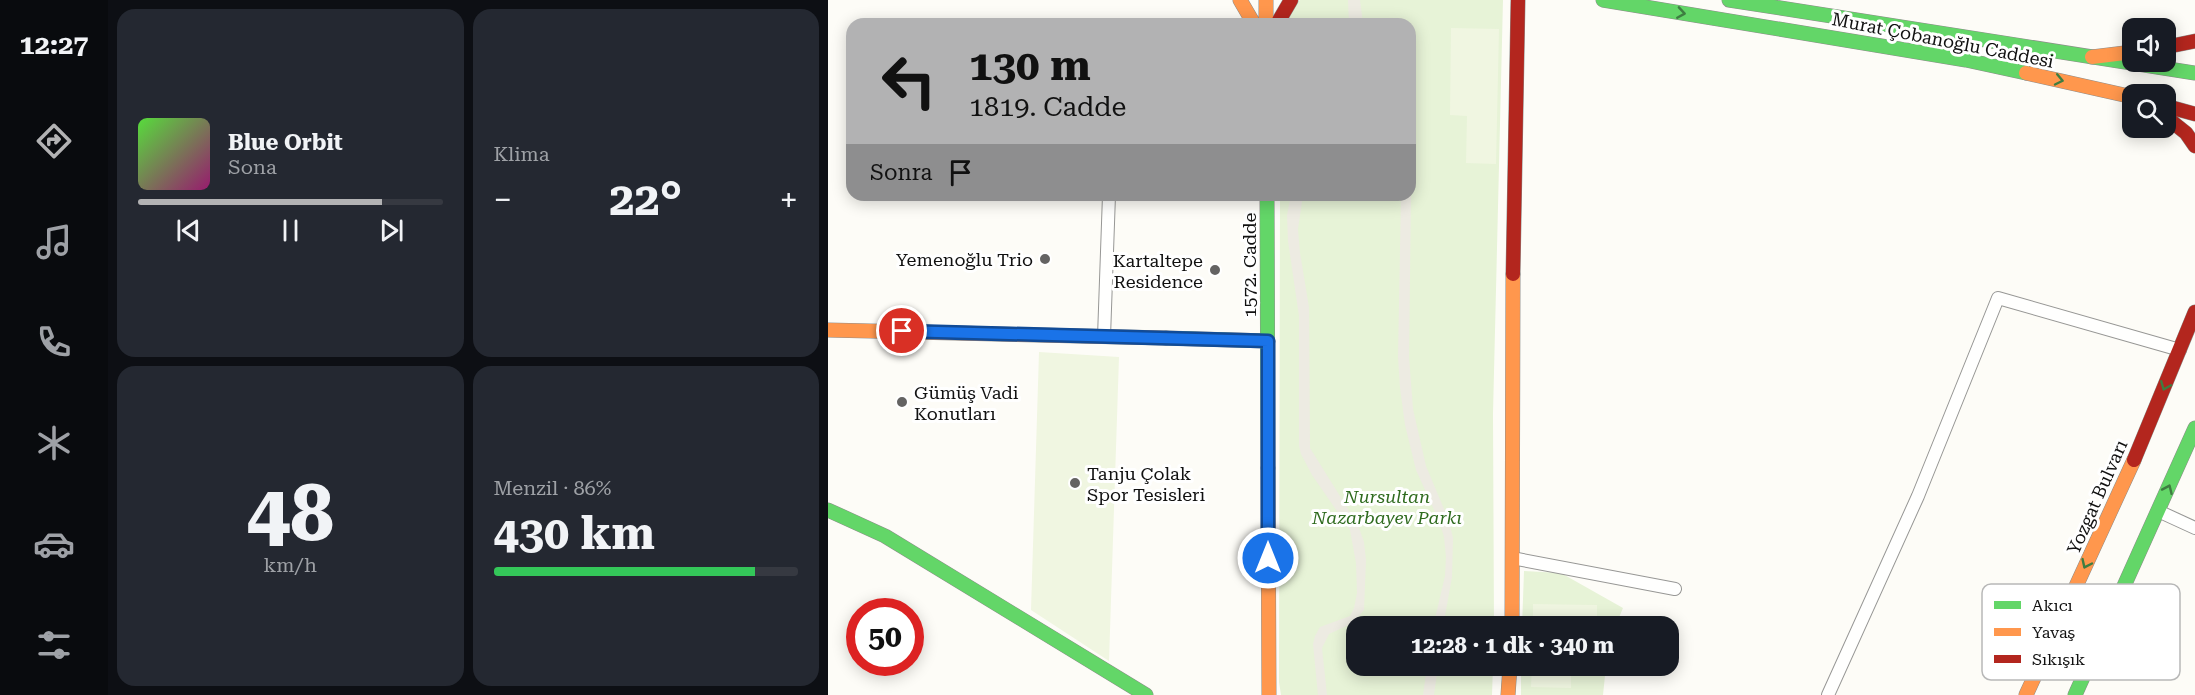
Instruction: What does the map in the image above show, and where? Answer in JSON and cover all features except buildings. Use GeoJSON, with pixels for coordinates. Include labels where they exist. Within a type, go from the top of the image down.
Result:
{"type":"FeatureCollection","features":[{"type":"Feature","properties":{"kind":"main road"},"geometry":{"type":"LineString","coordinates":[[1240,0],[1250,18]]}},
{"type":"Feature","properties":{"kind":"main road"},"geometry":{"type":"LineString","coordinates":[[1266,0],[1266,18]]}},
{"type":"Feature","properties":{"kind":"main road"},"geometry":{"type":"LineString","coordinates":[[1281,18],[1292,0]]}},
{"type":"Feature","properties":{"kind":"main road"},"geometry":{"type":"LineString","coordinates":[[1512,616],[1512,358],[1518,0]]}},
{"type":"Feature","properties":{"kind":"main road","name":"Murat Çobanoğlu Caddesi"},"geometry":{"type":"LineString","coordinates":[[1603,0],[1966,60],[2122,95]]}},
{"type":"Feature","properties":{"kind":"main road","name":"Murat Çobanoğlu Caddesi"},"geometry":{"type":"LineString","coordinates":[[1729,0],[2195,73]]}},
{"type":"Feature","properties":{"kind":"main road"},"geometry":{"type":"LineString","coordinates":[[2176,45],[2195,41]]}},
{"type":"Feature","properties":{"kind":"main road"},"geometry":{"type":"LineString","coordinates":[[2092,57],[2122,53]]}},
{"type":"Feature","properties":{"kind":"main road"},"geometry":{"type":"LineString","coordinates":[[2176,109],[2195,114]]}},
{"type":"Feature","properties":{"kind":"main road"},"geometry":{"type":"LineString","coordinates":[[2176,125],[2186,133],[2195,146]]}},
{"type":"Feature","properties":{"kind":"main road","name":"1572. Cadde"},"geometry":{"type":"LineString","coordinates":[[1267,201],[1269,695]]}},
{"type":"Feature","properties":{"kind":"main road","name":"Yozgat Bulvarı"},"geometry":{"type":"LineString","coordinates":[[2077,584],[2130,469],[2195,312]]}},
{"type":"Feature","properties":{"kind":"main road"},"geometry":{"type":"LineString","coordinates":[[828,330],[1268,341]]}},
{"type":"Feature","properties":{"kind":"main road"},"geometry":{"type":"LineString","coordinates":[[2125,584],[2195,428]]}},
{"type":"Feature","properties":{"kind":"main road"},"geometry":{"type":"LineString","coordinates":[[828,510],[885,536],[1146,695]]}},
{"type":"Feature","properties":{"kind":"main road"},"geometry":{"type":"LineString","coordinates":[[1508,695],[1509,676]]}},
{"type":"Feature","properties":{"kind":"main road","name":"Yozgat Bulvarı"},"geometry":{"type":"LineString","coordinates":[[2026,695],[2033,680]]}},
{"type":"Feature","properties":{"kind":"main road"},"geometry":{"type":"LineString","coordinates":[[2075,695],[2082,680]]}},
{"type":"Feature","properties":{"kind":"street"},"geometry":{"type":"LineString","coordinates":[[1104,337],[1110,201]]}},
{"type":"Feature","properties":{"kind":"street"},"geometry":{"type":"LineString","coordinates":[[1828,695],[1918,496],[1998,298],[2180,350]]}},
{"type":"Feature","properties":{"kind":"street"},"geometry":{"type":"LineString","coordinates":[[2158,511],[2195,528]]}},
{"type":"Feature","properties":{"kind":"street"},"geometry":{"type":"LineString","coordinates":[[1512,558],[1675,589]]}},
{"type":"Feature","properties":{"kind":"green space","name":"Nursultan Nazarbayev Parkı"},"geometry":{"type":"Polygon","coordinates":[[[1300,0],[1503,0],[1493,414],[1494,616],[1346,616],[1346,676],[1493,676],[1492,695],[1281,695],[1279,682],[1280,201],[1416,201],[1416,18],[1287,18],[1300,0]]]}},
{"type":"Feature","properties":{"kind":"green space"},"geometry":{"type":"Polygon","coordinates":[[[1451,28],[1499,29],[1496,164],[1466,163],[1467,116],[1450,115],[1451,28]]]}},
{"type":"Feature","properties":{"kind":"green space","name":"Tanju Çolak Spor Tesisleri"},"geometry":{"type":"Polygon","coordinates":[[[1039,352],[1119,357],[1109,661],[1031,610],[1039,352]]]}},
{"type":"Feature","properties":{"kind":"green space"},"geometry":{"type":"Polygon","coordinates":[[[1524,571],[1561,573],[1623,608],[1620,616],[1522,616],[1524,571]]]}},
{"type":"Feature","properties":{"kind":"green space"},"geometry":{"type":"Polygon","coordinates":[[[1533,604],[1597,605],[1597,616],[1533,616],[1533,604]]]}},
{"type":"Feature","properties":{"kind":"green space"},"geometry":{"type":"Polygon","coordinates":[[[1521,676],[1605,676],[1603,695],[1521,695],[1521,676]]]}},
{"type":"Feature","properties":{"kind":"green space"},"geometry":{"type":"Polygon","coordinates":[[[1532,676],[1571,676],[1571,688],[1531,687],[1532,676]]]}},
{"type":"Feature","properties":{"kind":"shaded area"},"geometry":{"type":"Polygon","coordinates":[[[1348,0],[1360,0],[1362,18],[1349,18],[1348,0]]]}},
{"type":"Feature","properties":{"kind":"shaded area"},"geometry":{"type":"Polygon","coordinates":[[[1290,201],[1302,201],[1298,229],[1309,307],[1310,448],[1358,525],[1364,542],[1366,560],[1364,610],[1359,616],[1350,616],[1357,593],[1356,563],[1350,530],[1312,475],[1299,446],[1299,316],[1288,241],[1287,215],[1290,201]]]}},
{"type":"Feature","properties":{"kind":"shaded area"},"geometry":{"type":"Polygon","coordinates":[[[1401,201],[1411,201],[1409,357],[1413,409],[1426,466],[1449,521],[1453,538],[1452,577],[1445,616],[1436,616],[1445,576],[1444,537],[1416,470],[1405,425],[1398,357],[1401,201]]]}},
{"type":"Feature","properties":{"kind":"shaded area"},"geometry":{"type":"Polygon","coordinates":[[[1346,617],[1346,626],[1329,634],[1322,648],[1327,695],[1318,695],[1313,644],[1320,627],[1346,617]]]}},
{"type":"Feature","properties":{"kind":"shaded area"},"geometry":{"type":"Polygon","coordinates":[[[1426,676],[1437,676],[1434,695],[1423,695],[1426,676]]]}},
{"type":"Feature","properties":{"kind":"traffic: fast"},"geometry":{"type":"LineString","coordinates":[[1603,0],[1966,60],[2026,73]]}},
{"type":"Feature","properties":{"kind":"traffic: fast"},"geometry":{"type":"LineString","coordinates":[[1729,0],[2195,73]]}},
{"type":"Feature","properties":{"kind":"traffic: fast"},"geometry":{"type":"LineString","coordinates":[[1267,201],[1268,468]]}},
{"type":"Feature","properties":{"kind":"traffic: fast"},"geometry":{"type":"LineString","coordinates":[[1166,338],[1268,341]]}},
{"type":"Feature","properties":{"kind":"traffic: fast"},"geometry":{"type":"LineString","coordinates":[[2125,584],[2195,428]]}},
{"type":"Feature","properties":{"kind":"traffic: fast"},"geometry":{"type":"LineString","coordinates":[[828,510],[885,536],[1146,695]]}},
{"type":"Feature","properties":{"kind":"traffic: fast"},"geometry":{"type":"LineString","coordinates":[[2075,695],[2082,680]]}},
{"type":"Feature","properties":{"kind":"traffic: slow"},"geometry":{"type":"LineString","coordinates":[[1240,0],[1250,18]]}},
{"type":"Feature","properties":{"kind":"traffic: slow"},"geometry":{"type":"LineString","coordinates":[[1266,0],[1266,18]]}},
{"type":"Feature","properties":{"kind":"traffic: slow"},"geometry":{"type":"LineString","coordinates":[[2092,57],[2122,53]]}},
{"type":"Feature","properties":{"kind":"traffic: slow"},"geometry":{"type":"LineString","coordinates":[[2026,73],[2122,95]]}},
{"type":"Feature","properties":{"kind":"traffic: slow"},"geometry":{"type":"LineString","coordinates":[[1512,616],[1513,274]]}},
{"type":"Feature","properties":{"kind":"traffic: slow"},"geometry":{"type":"LineString","coordinates":[[828,330],[1166,338]]}},
{"type":"Feature","properties":{"kind":"traffic: slow"},"geometry":{"type":"LineString","coordinates":[[2077,584],[2134,460]]}},
{"type":"Feature","properties":{"kind":"traffic: slow"},"geometry":{"type":"LineString","coordinates":[[1268,468],[1269,695]]}},
{"type":"Feature","properties":{"kind":"traffic: slow"},"geometry":{"type":"LineString","coordinates":[[1508,695],[1509,676]]}},
{"type":"Feature","properties":{"kind":"traffic: slow"},"geometry":{"type":"LineString","coordinates":[[2026,695],[2033,680]]}},
{"type":"Feature","properties":{"kind":"traffic: jam"},"geometry":{"type":"LineString","coordinates":[[1280,18],[1291,0]]}},
{"type":"Feature","properties":{"kind":"traffic: jam"},"geometry":{"type":"LineString","coordinates":[[1513,274],[1518,0]]}},
{"type":"Feature","properties":{"kind":"traffic: jam"},"geometry":{"type":"LineString","coordinates":[[2176,45],[2195,41]]}},
{"type":"Feature","properties":{"kind":"traffic: jam"},"geometry":{"type":"LineString","coordinates":[[2176,109],[2195,114]]}},
{"type":"Feature","properties":{"kind":"traffic: jam"},"geometry":{"type":"LineString","coordinates":[[2176,125],[2186,133],[2195,146]]}},
{"type":"Feature","properties":{"kind":"traffic: jam"},"geometry":{"type":"LineString","coordinates":[[2134,460],[2195,312]]}},
{"type":"Feature","properties":{"kind":"place","name":"Yemenoğlu Trio"},"geometry":{"type":"Point","coordinates":[1045,259]}},
{"type":"Feature","properties":{"kind":"place","name":"Kartaltepe Residence"},"geometry":{"type":"Point","coordinates":[1215,270]}},
{"type":"Feature","properties":{"kind":"place","name":"Gümüş Vadi Konutları"},"geometry":{"type":"Point","coordinates":[902,402]}},
{"type":"Feature","properties":{"kind":"place","name":"Tanju Çolak Spor Tesisleri"},"geometry":{"type":"Point","coordinates":[1075,483]}},
{"type":"Feature","properties":{"kind":"route"},"geometry":{"type":"LineString","coordinates":[[902,331],[1268,341],[1268,558]]}}]}
